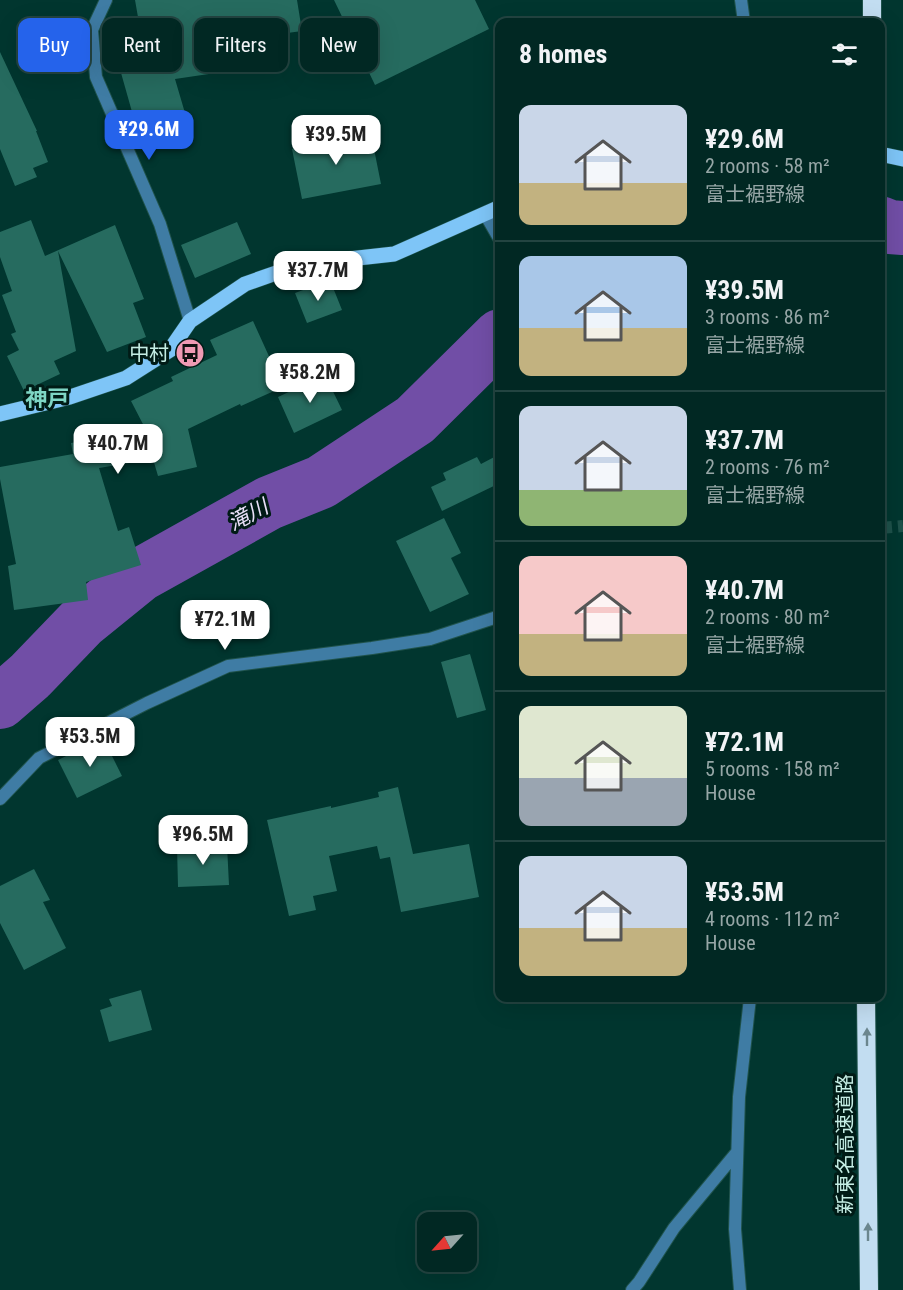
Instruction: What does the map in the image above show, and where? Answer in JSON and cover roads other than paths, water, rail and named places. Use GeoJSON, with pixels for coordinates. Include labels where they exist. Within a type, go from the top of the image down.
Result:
{"type":"FeatureCollection","features":[{"type":"Feature","properties":{"kind":"highway"},"geometry":{"type":"LineString","coordinates":[[872,0],[872,18]]}},
{"type":"Feature","properties":{"kind":"highway","name":"新東名高速道路"},"geometry":{"type":"LineString","coordinates":[[866,1002],[868,1290]]}},
{"type":"Feature","properties":{"kind":"main road"},"geometry":{"type":"LineString","coordinates":[[885,155],[903,159]]}},
{"type":"Feature","properties":{"kind":"main road"},"geometry":{"type":"LineString","coordinates":[[0,414],[70,397],[126,378],[170,350],[190,321],[245,284],[279,272],[349,259],[394,254],[495,209]]}},
{"type":"Feature","properties":{"kind":"street"},"geometry":{"type":"LineString","coordinates":[[105,0],[92,30],[96,77],[160,224],[190,321]]}},
{"type":"Feature","properties":{"kind":"street"},"geometry":{"type":"LineString","coordinates":[[741,0],[743,18]]}},
{"type":"Feature","properties":{"kind":"street"},"geometry":{"type":"LineString","coordinates":[[485,214],[495,231]]}},
{"type":"Feature","properties":{"kind":"street"},"geometry":{"type":"LineString","coordinates":[[0,799],[39,758],[147,703],[228,666],[430,639],[495,618]]}},
{"type":"Feature","properties":{"kind":"street"},"geometry":{"type":"LineString","coordinates":[[740,1290],[735,1229],[737,1152],[739,1097],[750,1002]]}},
{"type":"Feature","properties":{"kind":"street"},"geometry":{"type":"LineString","coordinates":[[632,1290],[674,1228],[737,1152]]}},
{"type":"Feature","properties":{"kind":"waterway","name":"滝川"},"geometry":{"type":"LineString","coordinates":[[885,225],[903,228]]}},
{"type":"Feature","properties":{"kind":"waterway","name":"滝川"},"geometry":{"type":"LineString","coordinates":[[0,702],[30,676],[82,622],[140,575],[269,503],[321,482],[415,420],[495,341]]}},
{"type":"Feature","properties":{"kind":"tunnel"},"geometry":{"type":"LineString","coordinates":[[885,528],[903,526]]}},
{"type":"Feature","properties":{"kind":"place","name":"中村"},"geometry":{"type":"Point","coordinates":[190,353]}},
{"type":"Feature","properties":{"kind":"district","name":"神戸"},"geometry":{"type":"Point","coordinates":[47,398]}}]}
